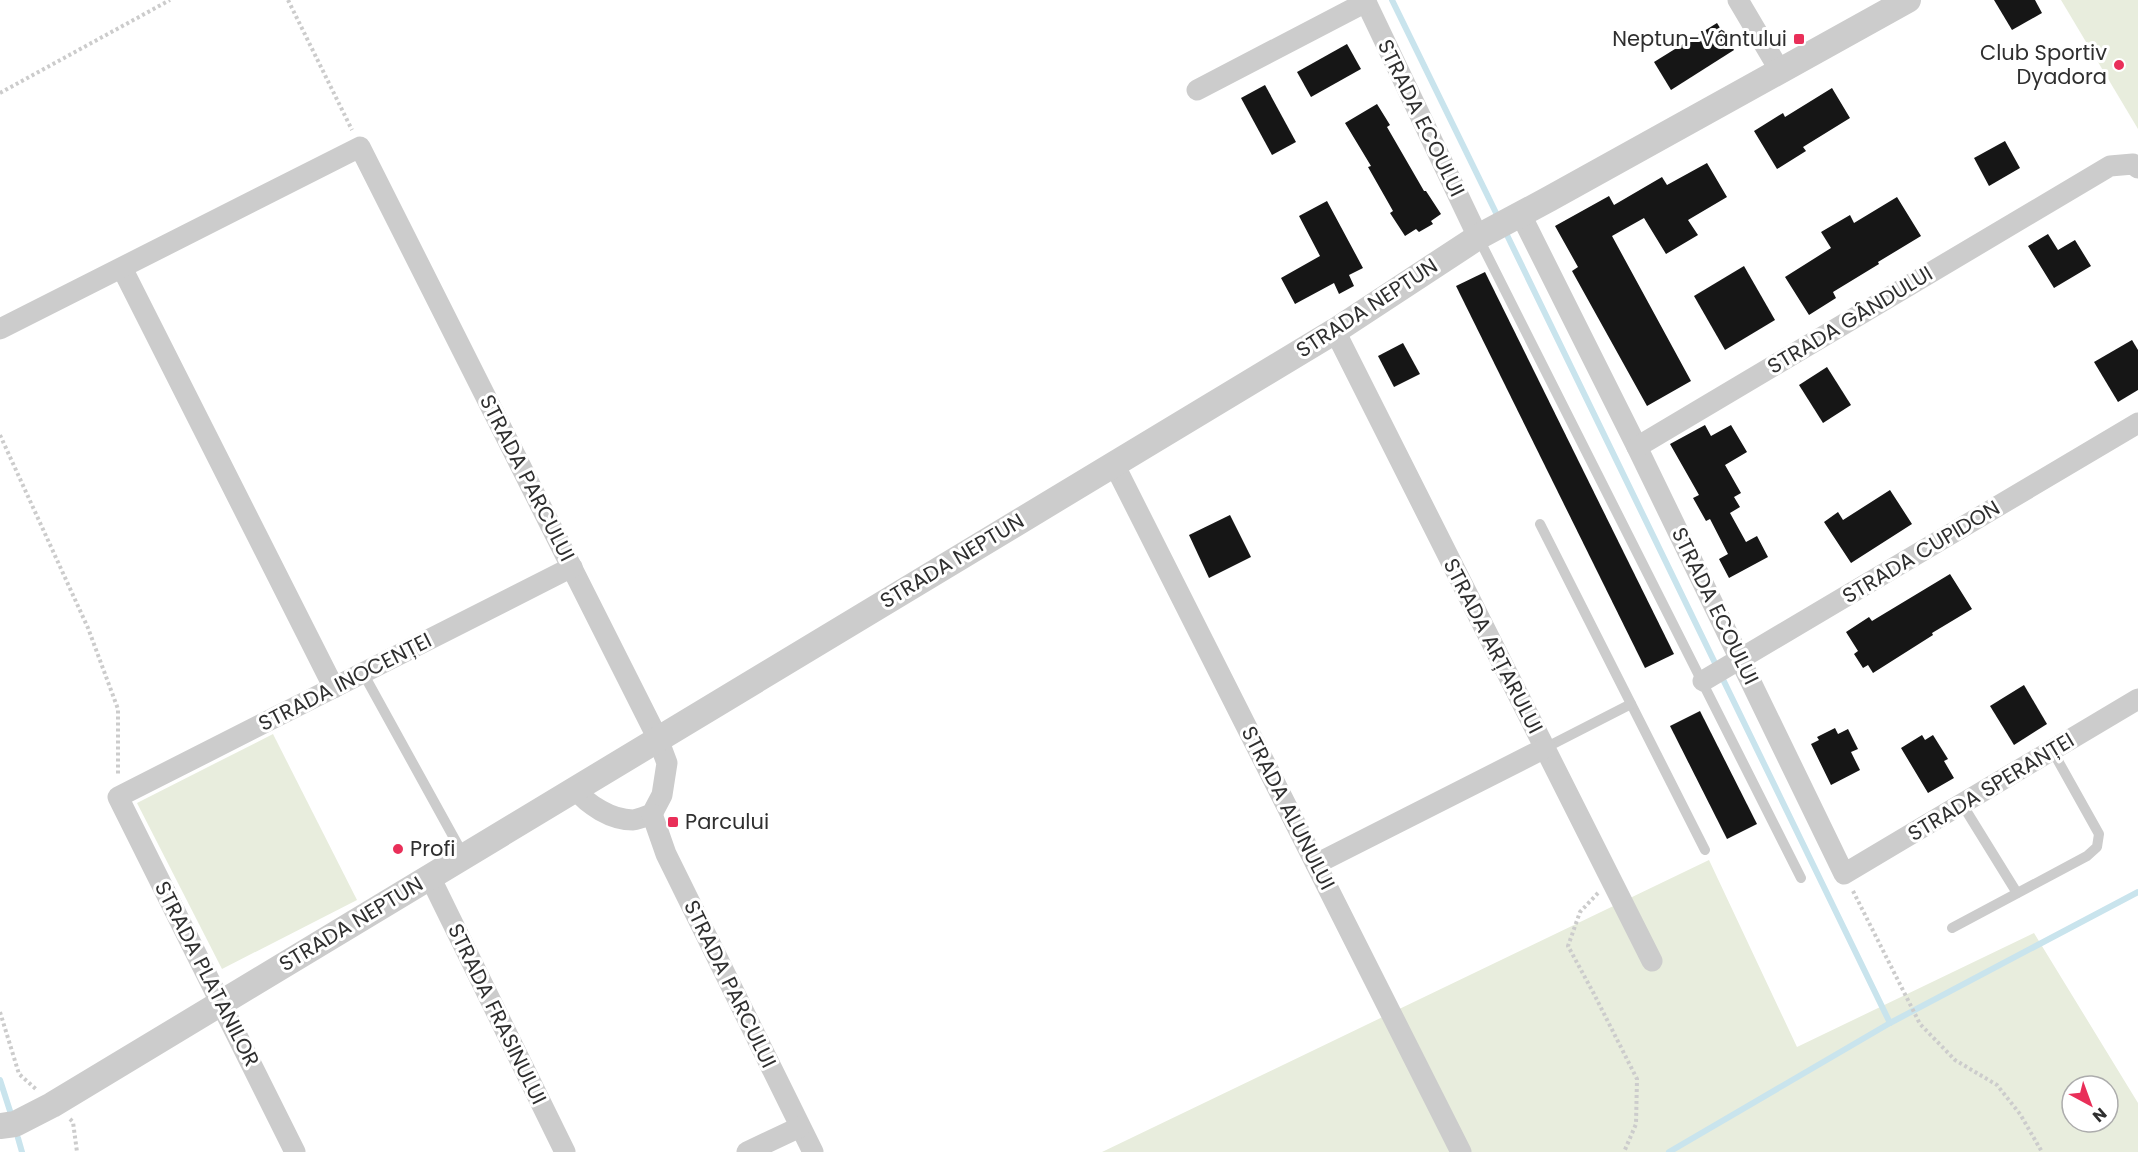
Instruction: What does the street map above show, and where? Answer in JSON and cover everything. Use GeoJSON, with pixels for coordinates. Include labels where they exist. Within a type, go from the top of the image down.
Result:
{"type":"FeatureCollection","features":[{"type":"Feature","properties":{"kind":"street"},"geometry":{"type":"LineString","coordinates":[[1738,0],[1780,71]]}},
{"type":"Feature","properties":{"kind":"street","name":"STRADA NEPTUN"},"geometry":{"type":"LineString","coordinates":[[0,1126],[15,1124],[52,1105],[1335,331],[1500,225],[1908,0]]}},
{"type":"Feature","properties":{"kind":"street"},"geometry":{"type":"LineString","coordinates":[[1197,90],[1365,1]]}},
{"type":"Feature","properties":{"kind":"street","name":"STRADA ECOULUI"},"geometry":{"type":"LineString","coordinates":[[1365,1],[1637,447],[1737,662],[1844,874]]}},
{"type":"Feature","properties":{"kind":"street"},"geometry":{"type":"LineString","coordinates":[[0,329],[360,147]]}},
{"type":"Feature","properties":{"kind":"street","name":"STRADA PARCULUI"},"geometry":{"type":"LineString","coordinates":[[360,147],[658,739],[667,763],[662,795],[652,814],[666,854],[813,1152]]}},
{"type":"Feature","properties":{"kind":"street","name":"STRADA GÂNDULUI"},"geometry":{"type":"LineString","coordinates":[[1637,447],[2109,166],[2133,164],[2138,168]]}},
{"type":"Feature","properties":{"kind":"street"},"geometry":{"type":"LineString","coordinates":[[122,267],[334,688]]}},
{"type":"Feature","properties":{"kind":"street","name":"STRADA ARȚARULUI"},"geometry":{"type":"LineString","coordinates":[[1335,331],[1652,961]]}},
{"type":"Feature","properties":{"kind":"street","name":"STRADA CUPIDON"},"geometry":{"type":"LineString","coordinates":[[1708,678],[2138,423]]}},
{"type":"Feature","properties":{"kind":"street","name":"STRADA ALUNULUI"},"geometry":{"type":"LineString","coordinates":[[1114,464],[1461,1152]]}},
{"type":"Feature","properties":{"kind":"street","name":"STRADA INOCENȚEI"},"geometry":{"type":"LineString","coordinates":[[118,797],[572,567]]}},
{"type":"Feature","properties":{"kind":"street","name":"STRADA SPERANȚEI"},"geometry":{"type":"LineString","coordinates":[[1844,874],[2138,699]]}},
{"type":"Feature","properties":{"kind":"street"},"geometry":{"type":"LineString","coordinates":[[1316,864],[1545,748]]}},
{"type":"Feature","properties":{"kind":"street"},"geometry":{"type":"LineString","coordinates":[[575,789],[585,801],[608,814],[633,820],[652,814]]}},
{"type":"Feature","properties":{"kind":"street","name":"STRADA PLATANILOR"},"geometry":{"type":"LineString","coordinates":[[118,797],[295,1152]]}},
{"type":"Feature","properties":{"kind":"street","name":"STRADA FRASINULUI"},"geometry":{"type":"LineString","coordinates":[[430,877],[565,1152]]}},
{"type":"Feature","properties":{"kind":"street"},"geometry":{"type":"LineString","coordinates":[[747,1152],[800,1127]]}},
{"type":"Feature","properties":{"kind":"lane"},"geometry":{"type":"LineString","coordinates":[[1500,225],[1801,878]]}},
{"type":"Feature","properties":{"kind":"lane"},"geometry":{"type":"LineString","coordinates":[[1540,524],[1705,850]]}},
{"type":"Feature","properties":{"kind":"lane"},"geometry":{"type":"LineString","coordinates":[[363,673],[464,856]]}},
{"type":"Feature","properties":{"kind":"lane"},"geometry":{"type":"LineString","coordinates":[[1545,748],[1631,704]]}},
{"type":"Feature","properties":{"kind":"lane"},"geometry":{"type":"LineString","coordinates":[[1952,928],[2087,856],[2097,847],[2099,834],[2052,750]]}},
{"type":"Feature","properties":{"kind":"lane"},"geometry":{"type":"LineString","coordinates":[[1962,804],[2017,893]]}},
{"type":"Feature","properties":{"kind":"path"},"geometry":{"type":"LineString","coordinates":[[0,93],[170,0]]}},
{"type":"Feature","properties":{"kind":"path"},"geometry":{"type":"LineString","coordinates":[[288,0],[360,147]]}},
{"type":"Feature","properties":{"kind":"path"},"geometry":{"type":"LineString","coordinates":[[0,435],[88,628],[118,709],[118,797]]}},
{"type":"Feature","properties":{"kind":"path"},"geometry":{"type":"LineString","coordinates":[[1844,874],[1920,1023],[1955,1060],[1997,1085],[2020,1114],[2042,1152]]}},
{"type":"Feature","properties":{"kind":"path"},"geometry":{"type":"LineString","coordinates":[[1611,879],[1580,912],[1568,946],[1637,1079],[1636,1124],[1624,1152]]}},
{"type":"Feature","properties":{"kind":"path"},"geometry":{"type":"LineString","coordinates":[[0,1011],[20,1074],[52,1105],[74,1122],[77,1152]]}},
{"type":"Feature","properties":{"kind":"green space","name":"Club Sportiv Dyadora"},"geometry":{"type":"Polygon","coordinates":[[[2061,0],[2138,0],[2138,129],[2061,0]]]}},
{"type":"Feature","properties":{"kind":"green space"},"geometry":{"type":"Polygon","coordinates":[[[273,734],[357,900],[222,969],[137,803],[273,734]]]}},
{"type":"Feature","properties":{"kind":"green space"},"geometry":{"type":"Polygon","coordinates":[[[1709,860],[1797,1047],[2034,933],[2138,1103],[2138,1152],[1102,1152],[1709,860]]]}},
{"type":"Feature","properties":{"kind":"building"},"geometry":{"type":"Polygon","coordinates":[[[1994,0],[2035,0],[2042,13],[2012,30],[1994,0]]]}},
{"type":"Feature","properties":{"kind":"building"},"geometry":{"type":"Polygon","coordinates":[[[1717,23],[1734,50],[1671,90],[1654,62],[1717,23]]]}},
{"type":"Feature","properties":{"kind":"building"},"geometry":{"type":"Polygon","coordinates":[[[1347,44],[1361,69],[1311,97],[1297,72],[1347,44]]]}},
{"type":"Feature","properties":{"kind":"building"},"geometry":{"type":"Polygon","coordinates":[[[1265,85],[1296,142],[1272,155],[1241,98],[1265,85]]]}},
{"type":"Feature","properties":{"kind":"building"},"geometry":{"type":"Polygon","coordinates":[[[1832,88],[1850,118],[1803,147],[1806,151],[1777,169],[1754,131],[1783,113],[1785,117],[1832,88]]]}},
{"type":"Feature","properties":{"kind":"building"},"geometry":{"type":"Polygon","coordinates":[[[1377,104],[1390,125],[1387,127],[1424,191],[1441,214],[1431,221],[1433,224],[1419,232],[1416,229],[1405,236],[1390,213],[1393,211],[1368,167],[1371,166],[1345,123],[1377,104]]]}},
{"type":"Feature","properties":{"kind":"building"},"geometry":{"type":"Polygon","coordinates":[[[2005,141],[2020,168],[1989,186],[1974,158],[2005,141]]]}},
{"type":"Feature","properties":{"kind":"building"},"geometry":{"type":"Polygon","coordinates":[[[1707,163],[1727,197],[1688,220],[1698,235],[1666,254],[1644,218],[1612,236],[1691,381],[1647,406],[1572,271],[1578,267],[1555,226],[1609,196],[1614,205],[1662,177],[1667,185],[1707,163]]]}},
{"type":"Feature","properties":{"kind":"building"},"geometry":{"type":"Polygon","coordinates":[[[1897,197],[1921,236],[1833,292],[1836,298],[1809,315],[1785,277],[1831,248],[1821,232],[1850,215],[1854,223],[1897,197]]]}},
{"type":"Feature","properties":{"kind":"building"},"geometry":{"type":"Polygon","coordinates":[[[1327,201],[1363,268],[1349,275],[1354,286],[1339,294],[1334,283],[1295,304],[1281,278],[1320,256],[1299,216],[1327,201]]]}},
{"type":"Feature","properties":{"kind":"building"},"geometry":{"type":"Polygon","coordinates":[[[2048,234],[2058,250],[2075,240],[2091,266],[2054,288],[2028,246],[2048,234]]]}},
{"type":"Feature","properties":{"kind":"building"},"geometry":{"type":"Polygon","coordinates":[[[1744,266],[1775,320],[1725,350],[1694,296],[1744,266]]]}},
{"type":"Feature","properties":{"kind":"building"},"geometry":{"type":"Polygon","coordinates":[[[1485,272],[1674,654],[1645,668],[1456,286],[1485,272]]]}},
{"type":"Feature","properties":{"kind":"building"},"geometry":{"type":"Polygon","coordinates":[[[2132,340],[2138,350],[2138,390],[2118,402],[2094,362],[2132,340]]]}},
{"type":"Feature","properties":{"kind":"building"},"geometry":{"type":"Polygon","coordinates":[[[1403,343],[1420,374],[1394,387],[1378,356],[1403,343]]]}},
{"type":"Feature","properties":{"kind":"building"},"geometry":{"type":"Polygon","coordinates":[[[1827,367],[1851,405],[1823,423],[1799,385],[1827,367]]]}},
{"type":"Feature","properties":{"kind":"building"},"geometry":{"type":"Polygon","coordinates":[[[1705,425],[1711,436],[1731,425],[1747,452],[1725,465],[1741,493],[1734,497],[1740,507],[1730,513],[1746,542],[1757,536],[1768,557],[1729,578],[1719,559],[1728,554],[1710,519],[1706,521],[1693,498],[1699,495],[1670,444],[1705,425]]]}},
{"type":"Feature","properties":{"kind":"building"},"geometry":{"type":"Polygon","coordinates":[[[1890,490],[1912,524],[1851,563],[1824,522],[1838,512],[1843,520],[1890,490]]]}},
{"type":"Feature","properties":{"kind":"building"},"geometry":{"type":"Polygon","coordinates":[[[1230,515],[1251,557],[1209,578],[1189,535],[1230,515]]]}},
{"type":"Feature","properties":{"kind":"building"},"geometry":{"type":"Polygon","coordinates":[[[1950,574],[1972,609],[1873,673],[1868,665],[1863,668],[1854,654],[1858,651],[1846,632],[1869,617],[1872,621],[1950,574]]]}},
{"type":"Feature","properties":{"kind":"building"},"geometry":{"type":"Polygon","coordinates":[[[2024,685],[2047,724],[2014,745],[1990,706],[2024,685]]]}},
{"type":"Feature","properties":{"kind":"building"},"geometry":{"type":"Polygon","coordinates":[[[1700,711],[1757,824],[1727,839],[1670,726],[1700,711]]]}},
{"type":"Feature","properties":{"kind":"building"},"geometry":{"type":"Polygon","coordinates":[[[1835,728],[1838,734],[1848,729],[1858,749],[1851,752],[1860,770],[1831,785],[1811,744],[1819,740],[1817,737],[1835,728]]]}},
{"type":"Feature","properties":{"kind":"building"},"geometry":{"type":"Polygon","coordinates":[[[1922,735],[1925,740],[1933,735],[1948,759],[1944,761],[1954,778],[1928,793],[1901,748],[1922,735]]]}},
{"type":"Feature","properties":{"kind":"waterway"},"geometry":{"type":"LineString","coordinates":[[1392,0],[1499,219]]}},
{"type":"Feature","properties":{"kind":"waterway"},"geometry":{"type":"LineString","coordinates":[[1505,231],[1890,1023]]}},
{"type":"Feature","properties":{"kind":"waterway"},"geometry":{"type":"LineString","coordinates":[[1669,1152],[1890,1023],[2138,892]]}},
{"type":"Feature","properties":{"kind":"waterway"},"geometry":{"type":"LineString","coordinates":[[0,1080],[10,1111]]}},
{"type":"Feature","properties":{"kind":"waterway"},"geometry":{"type":"LineString","coordinates":[[18,1138],[22,1152]]}},
{"type":"Feature","properties":{"kind":"place","name":"Neptun-Vântului"},"geometry":{"type":"Point","coordinates":[1799,39]}},
{"type":"Feature","properties":{"kind":"place","name":"Club Sportiv Dyadora"},"geometry":{"type":"Point","coordinates":[2119,65]}},
{"type":"Feature","properties":{"kind":"place","name":"Parcului"},"geometry":{"type":"Point","coordinates":[673,822]}},
{"type":"Feature","properties":{"kind":"place","name":"Profi"},"geometry":{"type":"Point","coordinates":[398,849]}}]}
